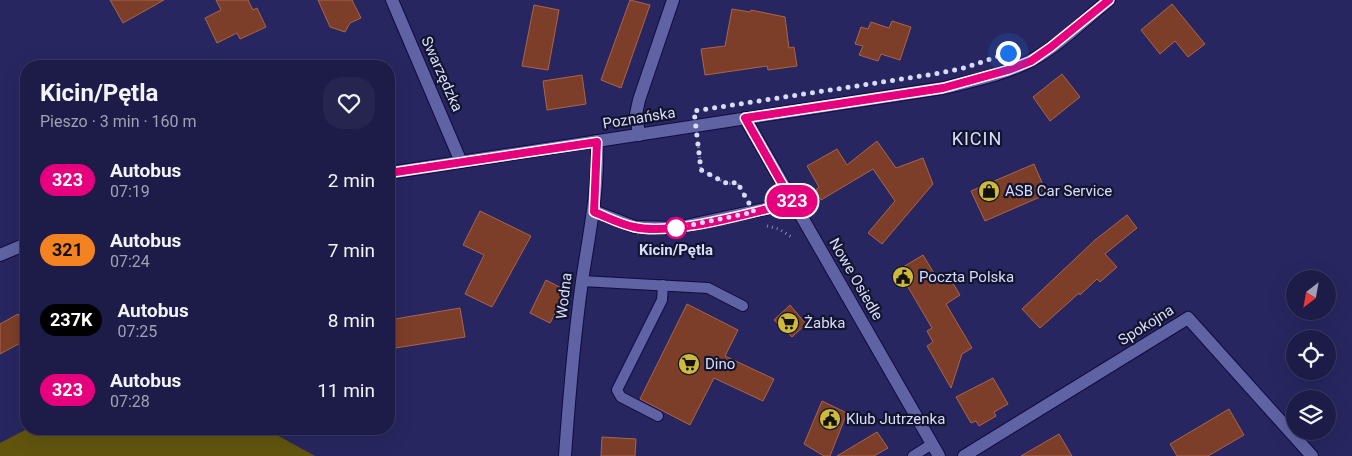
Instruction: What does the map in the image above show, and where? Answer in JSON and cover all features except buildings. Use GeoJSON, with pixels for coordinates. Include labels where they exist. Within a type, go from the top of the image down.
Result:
{"type":"FeatureCollection","features":[{"type":"Feature","properties":{"kind":"street","name":"Swarzędzka"},"geometry":{"type":"LineString","coordinates":[[392,0],[462,162]]}},
{"type":"Feature","properties":{"kind":"street"},"geometry":{"type":"LineString","coordinates":[[639,135],[636,114],[639,100],[673,0]]}},
{"type":"Feature","properties":{"kind":"street","name":"Poznańska"},"geometry":{"type":"LineString","coordinates":[[395,172],[943,88],[1008,70],[1031,61],[1109,0]]}},
{"type":"Feature","properties":{"kind":"street","name":"Nowe Osiedle"},"geometry":{"type":"LineString","coordinates":[[745,118],[939,456]]}},
{"type":"Feature","properties":{"kind":"street","name":"Wodna"},"geometry":{"type":"LineString","coordinates":[[565,456],[582,281],[594,212],[597,142]]}},
{"type":"Feature","properties":{"kind":"street"},"geometry":{"type":"LineString","coordinates":[[594,212],[622,223],[644,228],[676,228],[793,203]]}},
{"type":"Feature","properties":{"kind":"street"},"geometry":{"type":"LineString","coordinates":[[0,255],[20,247]]}},
{"type":"Feature","properties":{"kind":"street","name":"Spokojna"},"geometry":{"type":"LineString","coordinates":[[964,456],[1188,318],[1312,456]]}},
{"type":"Feature","properties":{"kind":"lane"},"geometry":{"type":"LineString","coordinates":[[582,281],[708,288],[743,306]]}},
{"type":"Feature","properties":{"kind":"lane"},"geometry":{"type":"LineString","coordinates":[[658,416],[621,397],[617,390],[662,300],[663,285]]}},
{"type":"Feature","properties":{"kind":"lane"},"geometry":{"type":"LineString","coordinates":[[912,456],[932,444]]}},
{"type":"Feature","properties":{"kind":"path"},"geometry":{"type":"LineString","coordinates":[[696,126],[701,170],[728,184],[737,182],[754,212]]}},
{"type":"Feature","properties":{"kind":"shaded area"},"geometry":{"type":"Polygon","coordinates":[[[20,433],[20,435],[277,435],[315,456],[0,456],[0,443],[20,433]]]}},
{"type":"Feature","properties":{"kind":"bus line","name":"323"},"geometry":{"type":"LineString","coordinates":[[395,172],[597,142],[598,157],[594,212],[634,227],[676,228],[793,203],[745,118],[943,88],[1008,70],[1031,61],[1109,0]]}},
{"type":"Feature","properties":{"kind":"place","name":"ASB Car Service"},"geometry":{"type":"Point","coordinates":[989,191]}},
{"type":"Feature","properties":{"kind":"place","name":"Kicin/Pętla"},"geometry":{"type":"Point","coordinates":[676,228]}},
{"type":"Feature","properties":{"kind":"place","name":"Poczta Polska"},"geometry":{"type":"Point","coordinates":[903,277]}},
{"type":"Feature","properties":{"kind":"place","name":"Żabka"},"geometry":{"type":"Point","coordinates":[788,323]}},
{"type":"Feature","properties":{"kind":"place","name":"Dino"},"geometry":{"type":"Point","coordinates":[689,364]}},
{"type":"Feature","properties":{"kind":"place","name":"Klub Jutrzenka"},"geometry":{"type":"Point","coordinates":[830,419]}},
{"type":"Feature","properties":{"kind":"district","name":"KICIN"},"geometry":{"type":"Point","coordinates":[977,138]}},
{"type":"Feature","properties":{"kind":"route"},"geometry":{"type":"LineString","coordinates":[[676,228],[754,212],[737,182],[728,184],[701,170],[694,111],[934,74],[964,68],[1008,53]]}}]}
